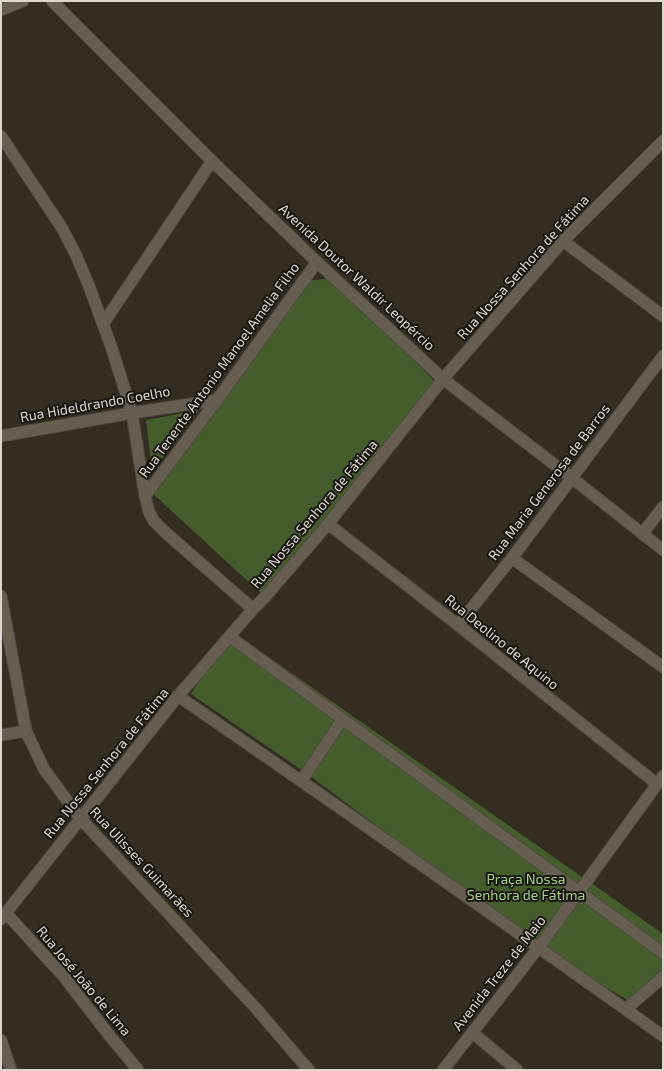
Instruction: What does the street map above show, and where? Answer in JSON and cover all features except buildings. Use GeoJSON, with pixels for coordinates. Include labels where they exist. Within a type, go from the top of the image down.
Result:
{"type":"FeatureCollection","features":[{"type":"Feature","properties":{"kind":"street"},"geometry":{"type":"LineString","coordinates":[[1,10],[23,1]]}},
{"type":"Feature","properties":{"kind":"street","name":"Avenida Doutor Waldir Leopércio"},"geometry":{"type":"LineString","coordinates":[[52,1],[212,161],[317,262],[443,378],[663,550]]}},
{"type":"Feature","properties":{"kind":"street"},"geometry":{"type":"LineString","coordinates":[[1,136],[62,228],[76,255],[112,349],[132,412],[145,496],[149,512],[154,521],[166,533],[253,609]]}},
{"type":"Feature","properties":{"kind":"street","name":"Rua Nossa Senhora de Fátima"},"geometry":{"type":"LineString","coordinates":[[3,916],[178,696],[253,609],[266,597],[328,524],[443,378],[563,241],[663,140]]}},
{"type":"Feature","properties":{"kind":"street"},"geometry":{"type":"LineString","coordinates":[[103,324],[212,161]]}},
{"type":"Feature","properties":{"kind":"street"},"geometry":{"type":"LineString","coordinates":[[563,241],[663,316]]}},
{"type":"Feature","properties":{"kind":"street","name":"Rua Tenente Antonio Manoel Amelia Filho"},"geometry":{"type":"LineString","coordinates":[[145,496],[317,262]]}},
{"type":"Feature","properties":{"kind":"street","name":"Rua Maria Generosa de Barros"},"geometry":{"type":"LineString","coordinates":[[458,625],[512,558],[663,356]]}},
{"type":"Feature","properties":{"kind":"street","name":"Rua Hideldrando Coelho"},"geometry":{"type":"LineString","coordinates":[[1,436],[132,412],[217,400]]}},
{"type":"Feature","properties":{"kind":"street"},"geometry":{"type":"LineString","coordinates":[[642,534],[663,507]]}},
{"type":"Feature","properties":{"kind":"street","name":"Rua Deolino de Aquino"},"geometry":{"type":"LineString","coordinates":[[328,524],[660,780]]}},
{"type":"Feature","properties":{"kind":"street"},"geometry":{"type":"LineString","coordinates":[[512,558],[663,667]]}},
{"type":"Feature","properties":{"kind":"street","name":"Rua Ulisses Guimarães"},"geometry":{"type":"LineString","coordinates":[[1,596],[26,731],[44,769],[80,818],[247,999],[309,1070]]}},
{"type":"Feature","properties":{"kind":"street"},"geometry":{"type":"LineString","coordinates":[[230,637],[663,953]]}},
{"type":"Feature","properties":{"kind":"street"},"geometry":{"type":"LineString","coordinates":[[178,696],[301,780],[663,1036]]}},
{"type":"Feature","properties":{"kind":"street"},"geometry":{"type":"LineString","coordinates":[[301,780],[342,720]]}},
{"type":"Feature","properties":{"kind":"street"},"geometry":{"type":"LineString","coordinates":[[1,735],[26,731]]}},
{"type":"Feature","properties":{"kind":"street","name":"Avenida Treze de Maio"},"geometry":{"type":"LineString","coordinates":[[443,1070],[539,947],[660,780]]}},
{"type":"Feature","properties":{"kind":"street","name":"Rua José João de Lima"},"geometry":{"type":"LineString","coordinates":[[3,916],[64,977],[138,1070]]}},
{"type":"Feature","properties":{"kind":"street"},"geometry":{"type":"LineString","coordinates":[[626,1009],[663,978]]}},
{"type":"Feature","properties":{"kind":"street"},"geometry":{"type":"LineString","coordinates":[[472,1032],[517,1070]]}},
{"type":"Feature","properties":{"kind":"street"},"geometry":{"type":"LineString","coordinates":[[1,1040],[11,1070]]}},
{"type":"Feature","properties":{"kind":"green space"},"geometry":{"type":"Polygon","coordinates":[[[334,278],[438,385],[265,597],[151,492],[304,281],[334,278]]]}},
{"type":"Feature","properties":{"kind":"green space"},"geometry":{"type":"Polygon","coordinates":[[[199,410],[152,471],[146,420],[199,410]]]}},
{"type":"Feature","properties":{"kind":"green space","name":"Praça Nossa Senhora de Fátima"},"geometry":{"type":"Polygon","coordinates":[[[230,630],[582,877],[547,944],[587,880],[663,934],[663,978],[636,1005],[543,950],[306,773],[191,694],[230,630]]]}}]}
